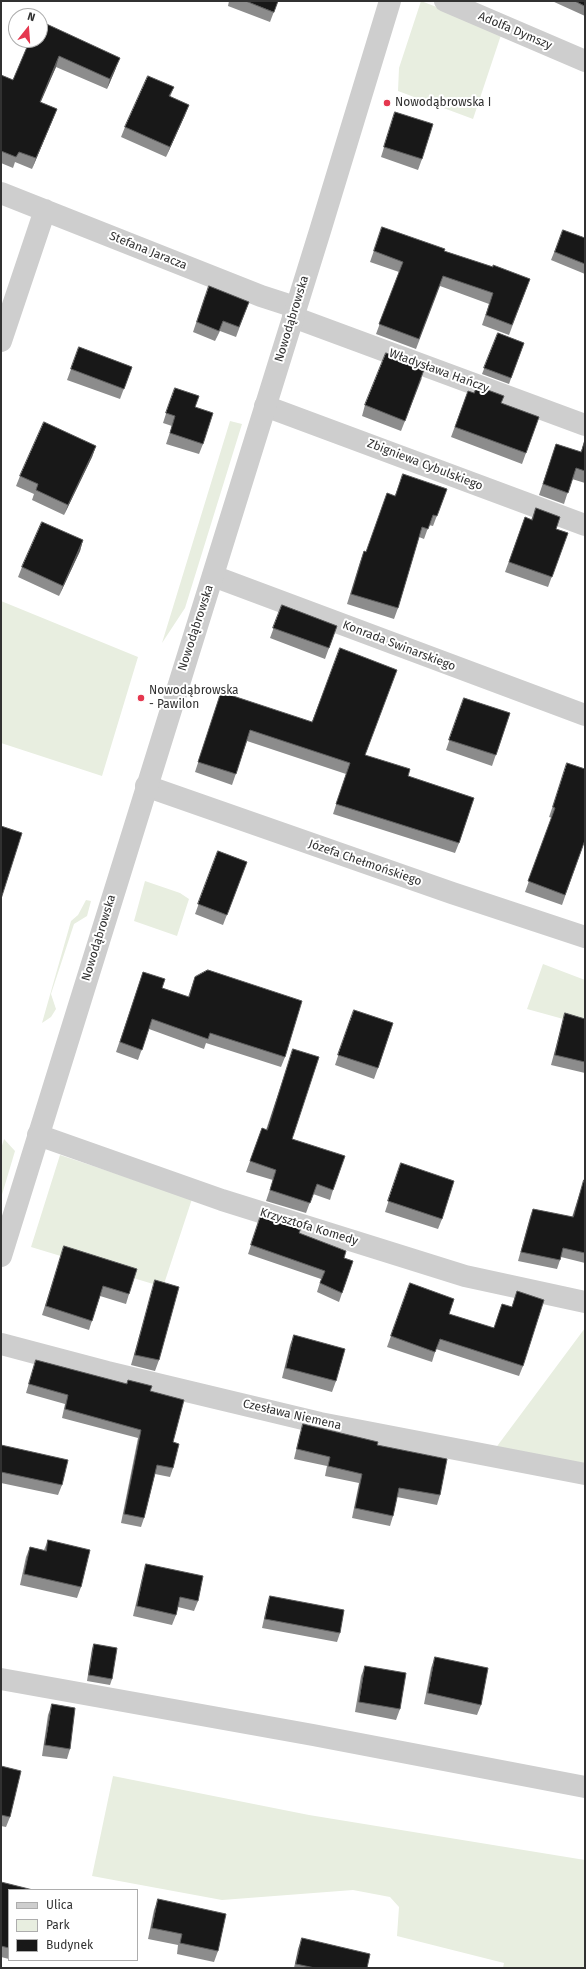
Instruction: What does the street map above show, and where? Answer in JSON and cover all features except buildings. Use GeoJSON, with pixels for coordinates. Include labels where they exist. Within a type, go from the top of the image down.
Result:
{"type":"FeatureCollection","features":[{"type":"Feature","properties":{"kind":"street","name":"Nowodąbrowska"},"geometry":{"type":"LineString","coordinates":[[1,1256],[146,786],[320,231],[390,1]]}},
{"type":"Feature","properties":{"kind":"street","name":"Adolfa Dymszy"},"geometry":{"type":"LineString","coordinates":[[445,1],[585,61]]}},
{"type":"Feature","properties":{"kind":"street","name":"Stefana Jaracza"},"geometry":{"type":"LineString","coordinates":[[1,193],[261,296],[294,312]]}},
{"type":"Feature","properties":{"kind":"street"},"geometry":{"type":"LineString","coordinates":[[1,341],[45,210]]}},
{"type":"Feature","properties":{"kind":"street","name":"Władysława Hańczy"},"geometry":{"type":"LineString","coordinates":[[294,312],[585,425]]}},
{"type":"Feature","properties":{"kind":"street","name":"Zbigniewa Cybulskiego"},"geometry":{"type":"LineString","coordinates":[[265,406],[585,525]]}},
{"type":"Feature","properties":{"kind":"street","name":"Konrada Swinarskiego"},"geometry":{"type":"LineString","coordinates":[[213,576],[585,716]]}},
{"type":"Feature","properties":{"kind":"street","name":"Józefa Chełmońskiego"},"geometry":{"type":"LineString","coordinates":[[146,786],[452,894],[585,936]]}},
{"type":"Feature","properties":{"kind":"street","name":"Krzysztofa Komedy"},"geometry":{"type":"LineString","coordinates":[[38,1135],[222,1200],[458,1274],[585,1302]]}},
{"type":"Feature","properties":{"kind":"street","name":"Czesława Niemena"},"geometry":{"type":"LineString","coordinates":[[1,1344],[107,1372],[320,1423],[585,1474]]}},
{"type":"Feature","properties":{"kind":"street"},"geometry":{"type":"LineString","coordinates":[[1,1679],[313,1735],[585,1787]]}},
{"type":"Feature","properties":{"kind":"green space"},"geometry":{"type":"Polygon","coordinates":[[[421,1],[502,32],[473,119],[398,91],[399,68],[421,1]]]}},
{"type":"Feature","properties":{"kind":"green space"},"geometry":{"type":"Polygon","coordinates":[[[230,421],[242,424],[185,608],[162,643],[230,421]]]}},
{"type":"Feature","properties":{"kind":"green space"},"geometry":{"type":"Polygon","coordinates":[[[1,601],[138,657],[102,776],[1,743],[1,601]]]}},
{"type":"Feature","properties":{"kind":"green space"},"geometry":{"type":"Polygon","coordinates":[[[145,881],[180,893],[189,899],[177,936],[134,921],[145,881]]]}},
{"type":"Feature","properties":{"kind":"green space"},"geometry":{"type":"Polygon","coordinates":[[[86,900],[91,901],[87,916],[74,924],[51,994],[56,1009],[51,1017],[42,1023],[71,921],[78,915],[86,900]]]}},
{"type":"Feature","properties":{"kind":"green space"},"geometry":{"type":"Polygon","coordinates":[[[543,964],[585,980],[585,1025],[527,1009],[543,964]]]}},
{"type":"Feature","properties":{"kind":"green space"},"geometry":{"type":"Polygon","coordinates":[[[4,1139],[15,1151],[1,1198],[1,1149],[4,1139]]]}},
{"type":"Feature","properties":{"kind":"green space"},"geometry":{"type":"Polygon","coordinates":[[[60,1155],[192,1199],[163,1287],[31,1247],[60,1155]]]}},
{"type":"Feature","properties":{"kind":"green space"},"geometry":{"type":"Polygon","coordinates":[[[585,1328],[585,1467],[495,1449],[585,1328]]]}},
{"type":"Feature","properties":{"kind":"green space"},"geometry":{"type":"Polygon","coordinates":[[[113,1776],[309,1815],[585,1860],[585,1968],[503,1968],[504,1963],[397,1936],[399,1907],[390,1897],[353,1890],[222,1900],[92,1876],[113,1776]]]}},
{"type":"Feature","properties":{"kind":"place","name":"Nowodąbrowska I"},"geometry":{"type":"Point","coordinates":[387,103]}},
{"type":"Feature","properties":{"kind":"place","name":"Nowodąbrowska - Pawilon"},"geometry":{"type":"Point","coordinates":[141,698]}}]}
